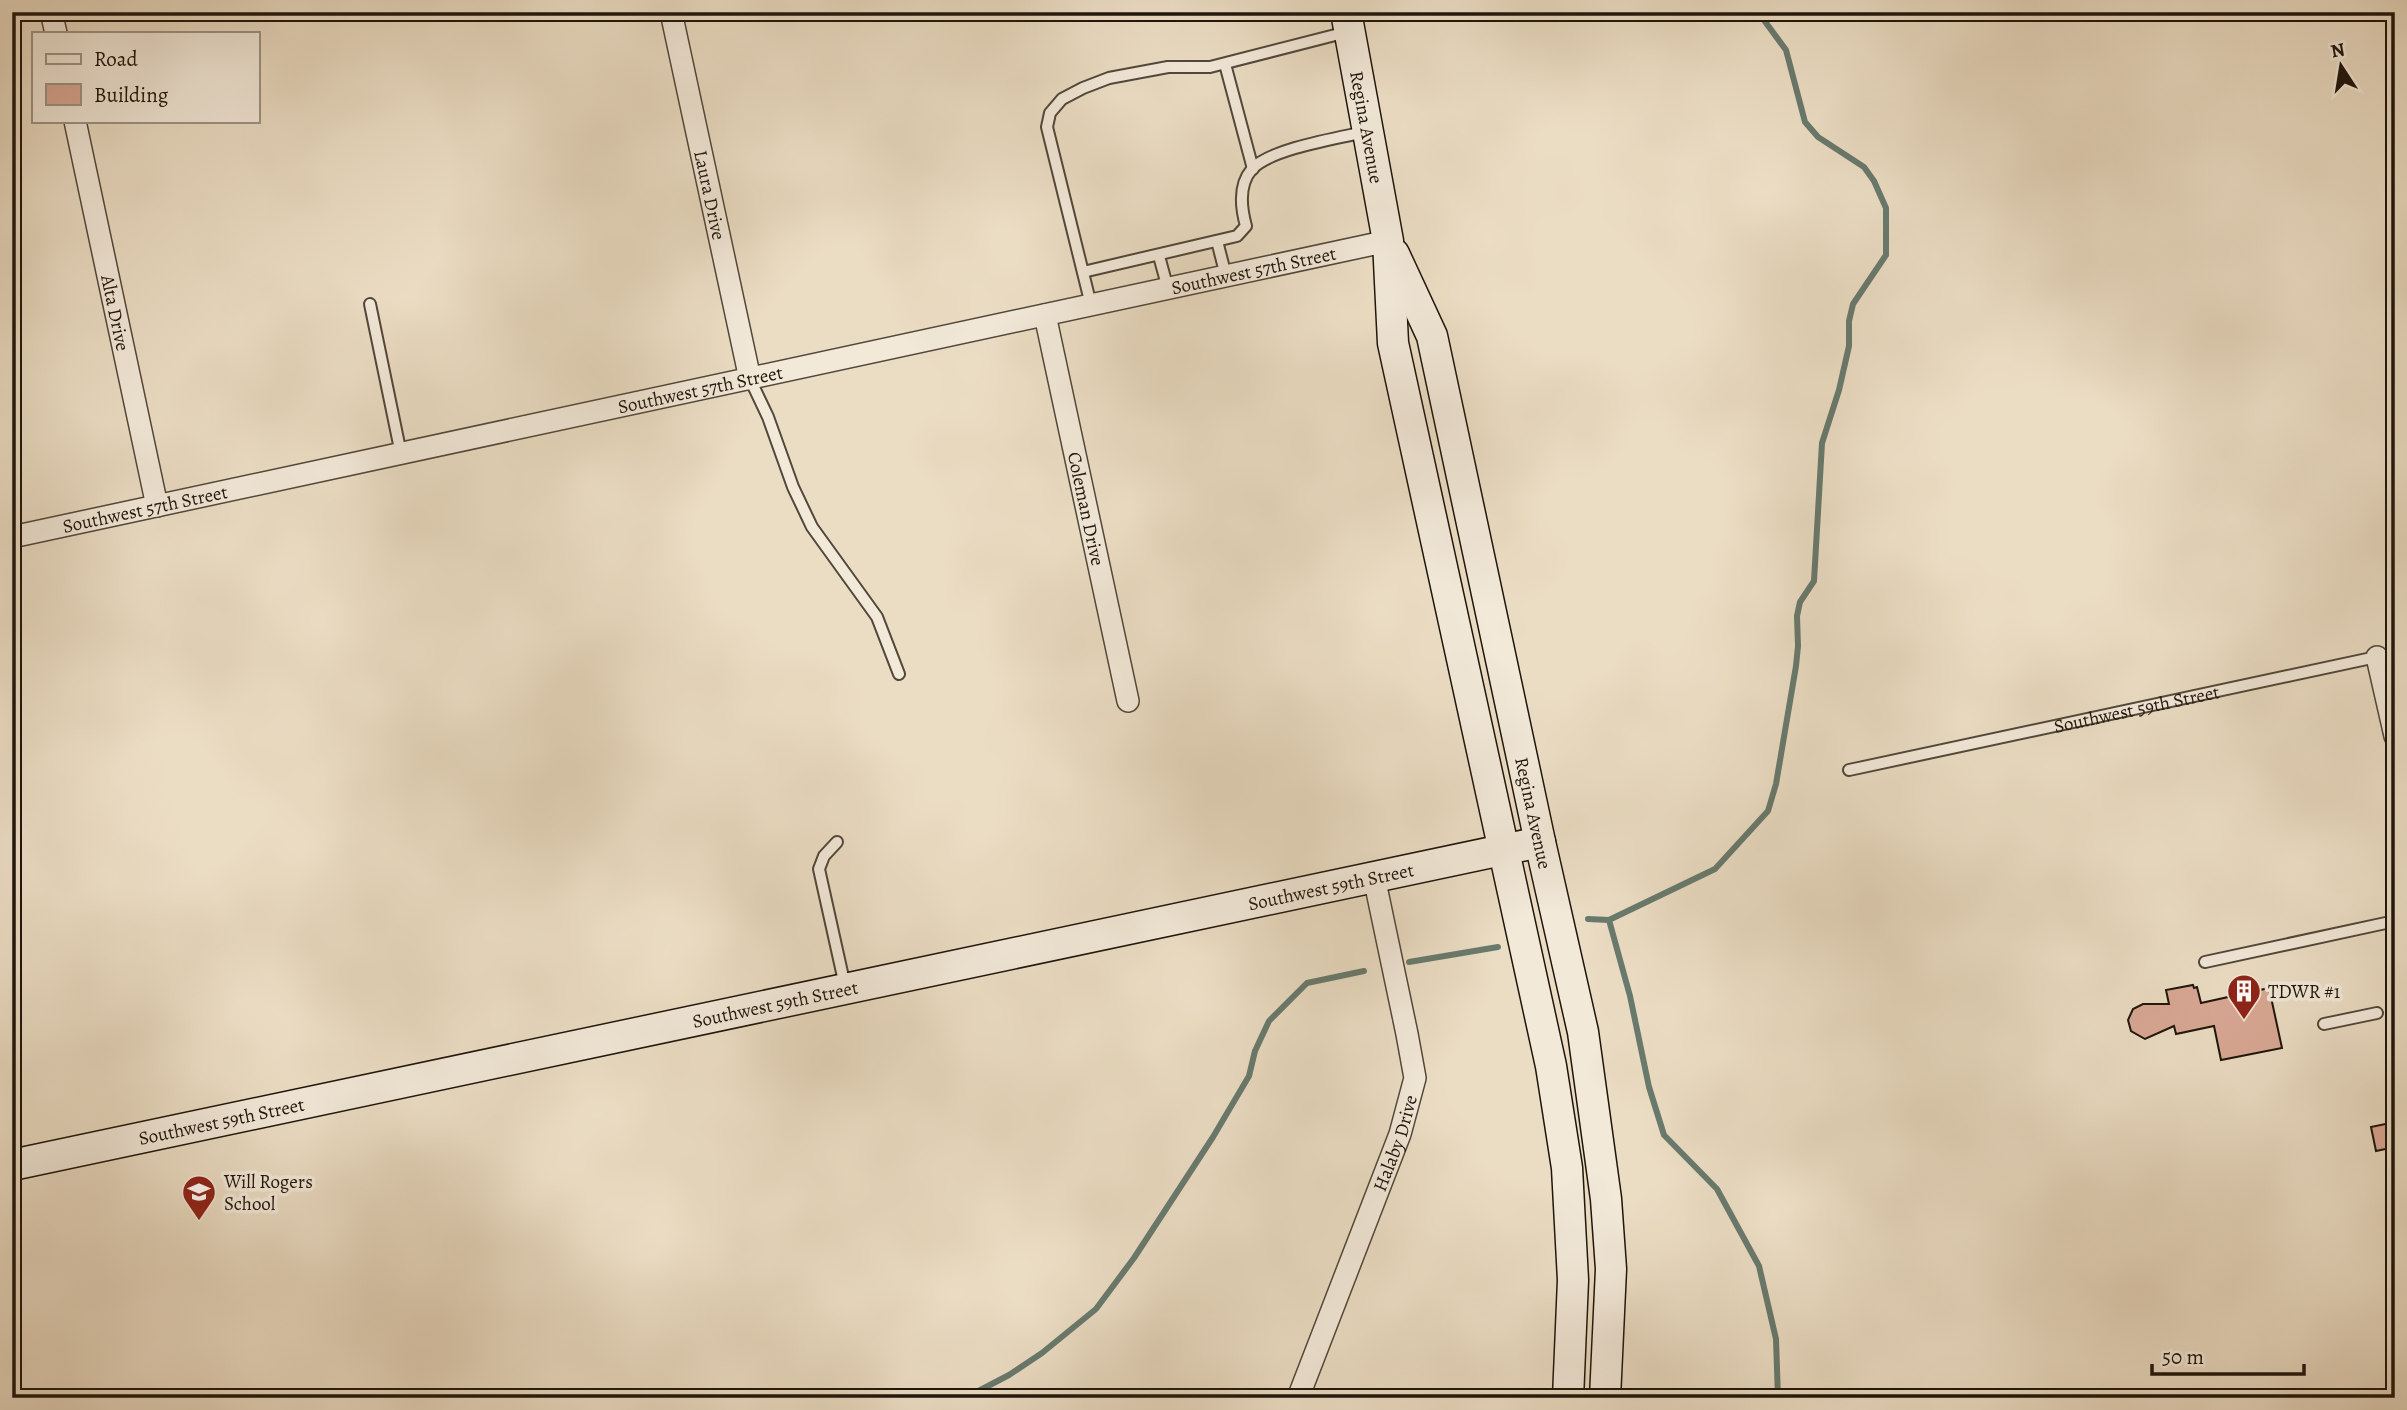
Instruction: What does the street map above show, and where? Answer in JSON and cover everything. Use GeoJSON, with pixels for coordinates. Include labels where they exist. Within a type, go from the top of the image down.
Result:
{"type":"FeatureCollection","features":[{"type":"Feature","properties":{"kind":"main road","name":"Regina Avenue"},"geometry":{"type":"LineString","coordinates":[[1348,22],[1388,242],[1393,343],[1551,1066],[1567,1168],[1573,1280],[1568,1398]]}},
{"type":"Feature","properties":{"kind":"main road","name":"Regina Avenue"},"geometry":{"type":"LineString","coordinates":[[1388,242],[1432,337],[1583,1032],[1606,1199],[1611,1269],[1605,1398]]}},
{"type":"Feature","properties":{"kind":"main road","name":"Southwest 59th Street"},"geometry":{"type":"LineString","coordinates":[[12,1165],[1540,842]]}},
{"type":"Feature","properties":{"kind":"street"},"geometry":{"type":"LineString","coordinates":[[51,12],[56,32]]}},
{"type":"Feature","properties":{"kind":"street","name":"Laura Drive"},"geometry":{"type":"LineString","coordinates":[[671,12],[750,379]]}},
{"type":"Feature","properties":{"kind":"street","name":"Alta Drive"},"geometry":{"type":"LineString","coordinates":[[75,122],[157,506]]}},
{"type":"Feature","properties":{"kind":"street","name":"Southwest 57th Street"},"geometry":{"type":"LineString","coordinates":[[12,537],[1388,242]]}},
{"type":"Feature","properties":{"kind":"street","name":"Coleman Drive"},"geometry":{"type":"LineString","coordinates":[[1045,315],[1128,701]]}},
{"type":"Feature","properties":{"kind":"street"},"geometry":{"type":"LineString","coordinates":[[2386,655],[2395,736]]}},
{"type":"Feature","properties":{"kind":"street","name":"Halaby Drive"},"geometry":{"type":"LineString","coordinates":[[1298,1398],[1400,1134],[1415,1078],[1374,877]]}},
{"type":"Feature","properties":{"kind":"lane"},"geometry":{"type":"LineString","coordinates":[[1091,305],[1046,127],[1050,113],[1062,99],[1109,78],[1168,67],[1187,69],[1225,64],[1348,22]]}},
{"type":"Feature","properties":{"kind":"lane"},"geometry":{"type":"LineString","coordinates":[[1225,64],[1253,169]]}},
{"type":"Feature","properties":{"kind":"lane"},"geometry":{"type":"LineString","coordinates":[[1083,272],[1237,236],[1246,226],[1241,206],[1244,186],[1253,169],[1294,148],[1368,131]]}},
{"type":"Feature","properties":{"kind":"lane"},"geometry":{"type":"LineString","coordinates":[[1217,241],[1226,276]]}},
{"type":"Feature","properties":{"kind":"lane"},"geometry":{"type":"LineString","coordinates":[[1159,256],[1168,289]]}},
{"type":"Feature","properties":{"kind":"lane"},"geometry":{"type":"LineString","coordinates":[[370,303],[401,454]]}},
{"type":"Feature","properties":{"kind":"lane"},"geometry":{"type":"LineString","coordinates":[[750,379],[812,527],[877,617],[899,674]]}},
{"type":"Feature","properties":{"kind":"lane","name":"Southwest 59th Street"},"geometry":{"type":"LineString","coordinates":[[1849,770],[2386,655]]}},
{"type":"Feature","properties":{"kind":"lane"},"geometry":{"type":"LineString","coordinates":[[837,842],[824,856],[819,869],[846,989]]}},
{"type":"Feature","properties":{"kind":"lane"},"geometry":{"type":"LineString","coordinates":[[2205,962],[2395,921]]}},
{"type":"Feature","properties":{"kind":"lane"},"geometry":{"type":"LineString","coordinates":[[2324,1024],[2376,1013]]}},
{"type":"Feature","properties":{"kind":"building","name":"TDWR #1"},"geometry":{"type":"Polygon","coordinates":[[[2193,985],[2194,988],[2197,987],[2201,1003],[2269,988],[2282,1048],[2221,1060],[2214,1026],[2176,1034],[2174,1026],[2145,1039],[2131,1031],[2128,1020],[2133,1009],[2143,1004],[2169,1004],[2166,990],[2193,985]]]}},
{"type":"Feature","properties":{"kind":"building"},"geometry":{"type":"Polygon","coordinates":[[[2395,1122],[2395,1147],[2376,1151],[2371,1127],[2395,1122]]]}},
{"type":"Feature","properties":{"kind":"waterway"},"geometry":{"type":"LineString","coordinates":[[1758,12],[1786,50],[1805,122],[1818,137],[1864,167],[1874,181],[1886,208],[1886,255],[1853,304],[1849,321],[1849,346],[1839,390],[1822,443],[1814,581],[1800,602],[1797,616],[1796,666],[1776,784],[1768,811],[1715,869],[1609,920],[1630,996],[1649,1087],[1664,1135],[1717,1189],[1759,1266],[1776,1339],[1778,1398]]}},
{"type":"Feature","properties":{"kind":"waterway"},"geometry":{"type":"LineString","coordinates":[[1588,919],[1609,920]]}},
{"type":"Feature","properties":{"kind":"waterway"},"geometry":{"type":"LineString","coordinates":[[1409,962],[1498,947]]}},
{"type":"Feature","properties":{"kind":"waterway"},"geometry":{"type":"LineString","coordinates":[[965,1398],[1009,1375],[1042,1353],[1096,1309],[1134,1258],[1213,1137],[1249,1076],[1255,1051],[1269,1021],[1307,983],[1364,971]]}},
{"type":"Feature","properties":{"kind":"place","name":"TDWR #1"},"geometry":{"type":"Point","coordinates":[2244,1021]}},
{"type":"Feature","properties":{"kind":"place","name":"Will Rogers School"},"geometry":{"type":"Point","coordinates":[199,1222]}}]}
